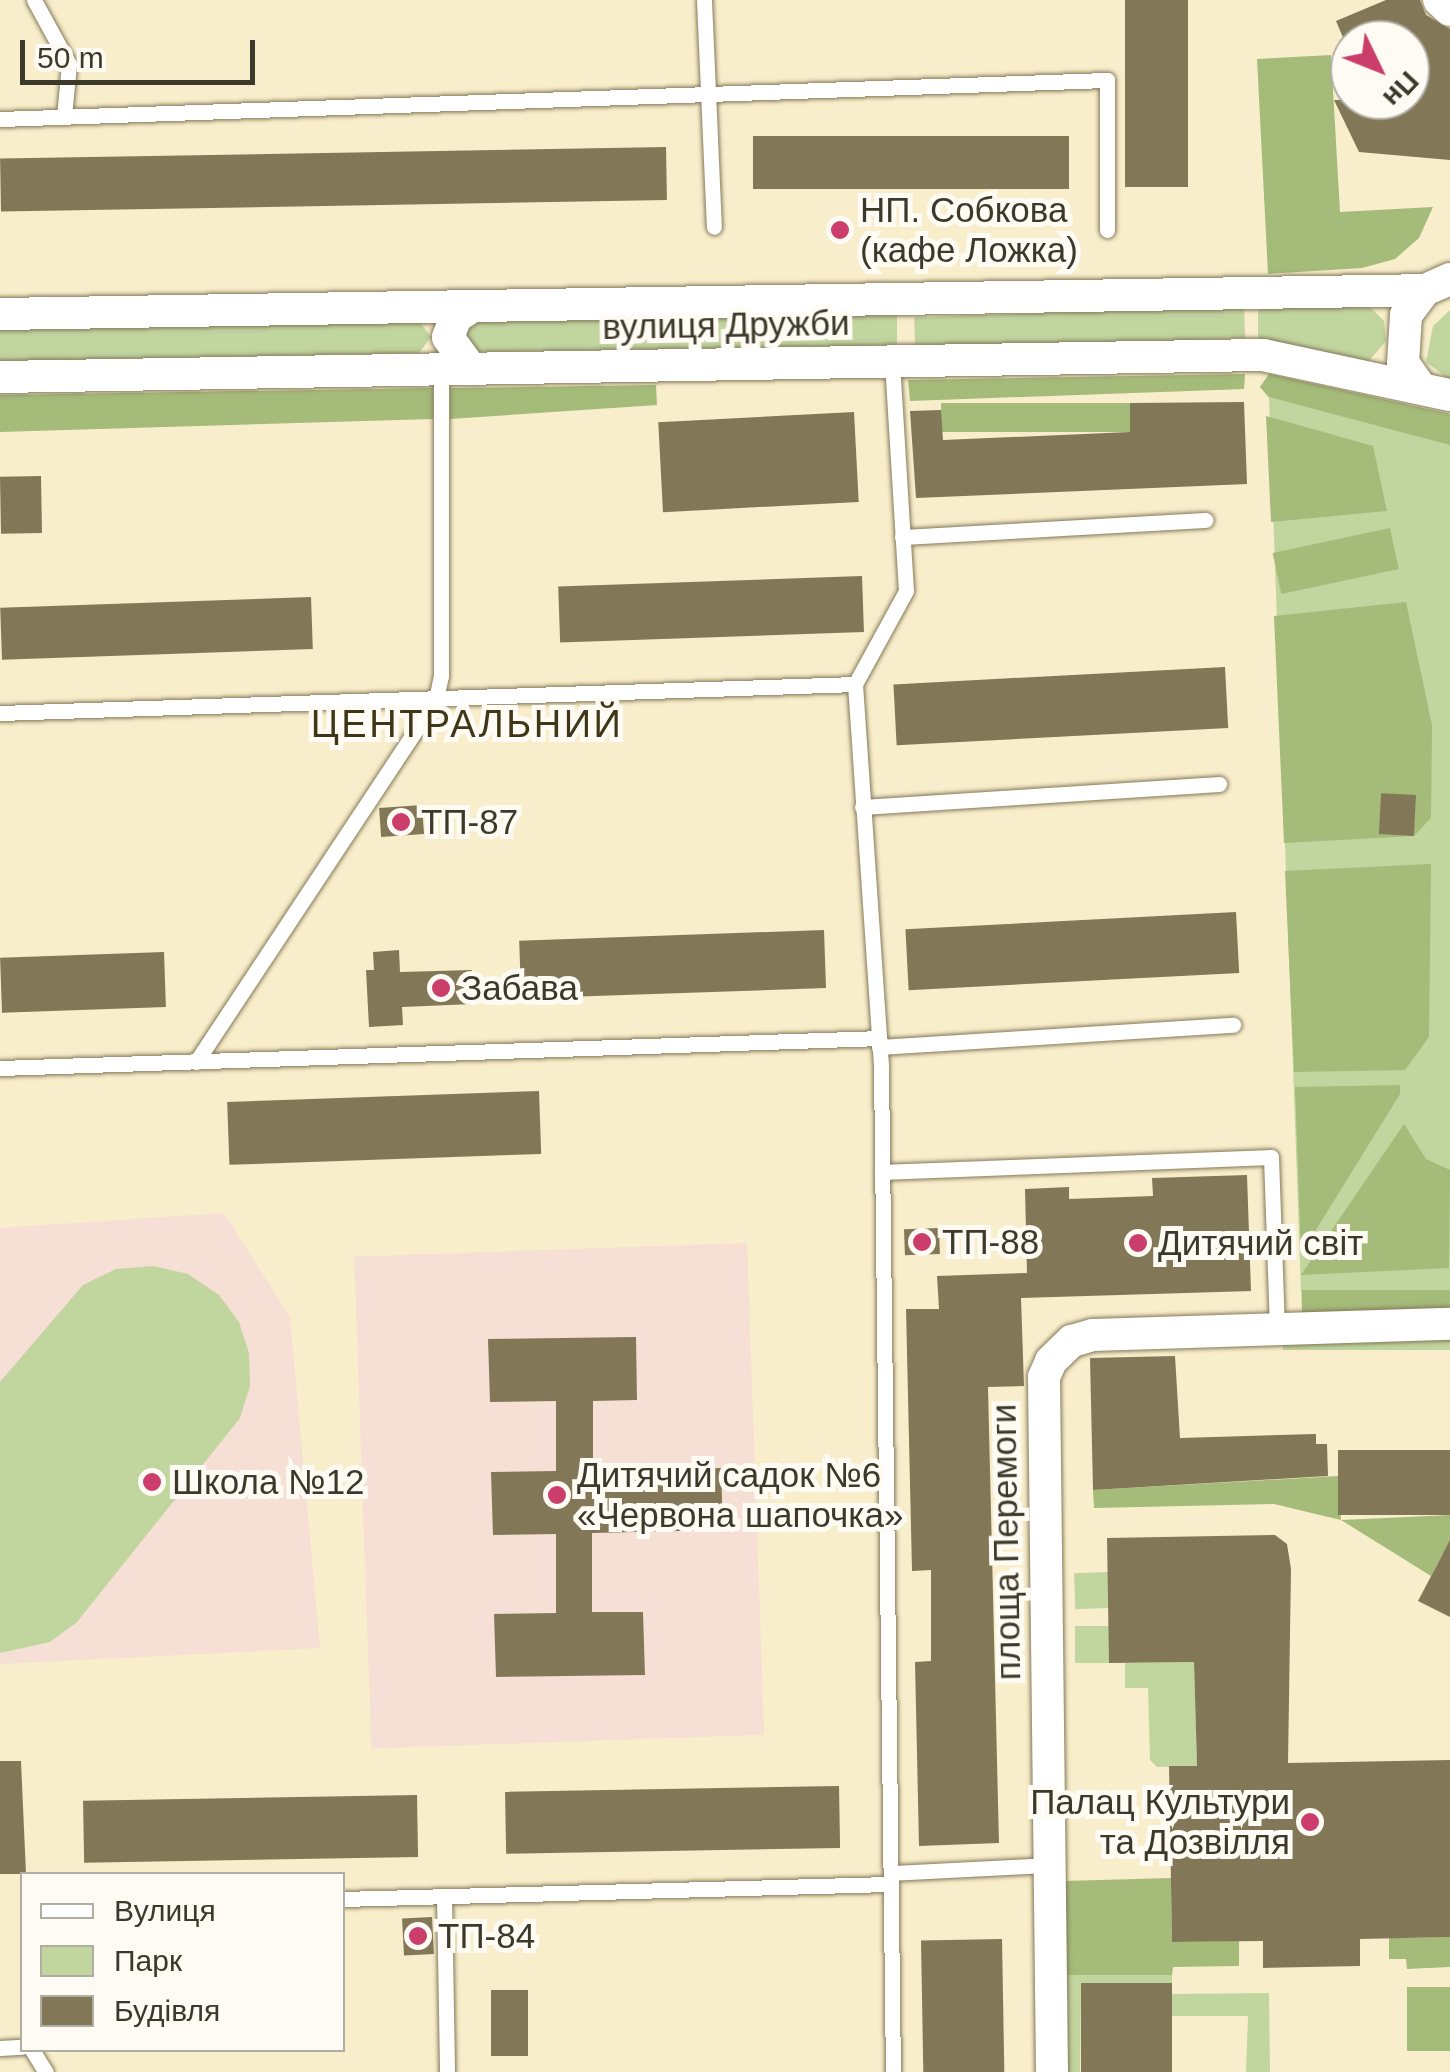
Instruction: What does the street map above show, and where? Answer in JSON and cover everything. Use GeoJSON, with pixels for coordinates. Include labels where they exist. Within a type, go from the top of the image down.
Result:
{"type":"FeatureCollection","features":[{"type":"Feature","properties":{"kind":"street"},"geometry":{"type":"LineString","coordinates":[[1439,0],[1450,10]]}},
{"type":"Feature","properties":{"kind":"street"},"geometry":{"type":"LineString","coordinates":[[1435,391],[1403,364],[1400,344],[1406,315],[1438,284]]}},
{"type":"Feature","properties":{"kind":"street","name":"вулиця Дружби"},"geometry":{"type":"LineString","coordinates":[[0,314],[1438,284]]}},
{"type":"Feature","properties":{"kind":"street"},"geometry":{"type":"LineString","coordinates":[[418,306],[438,339],[442,370]]}},
{"type":"Feature","properties":{"kind":"street"},"geometry":{"type":"LineString","coordinates":[[442,370],[456,317],[473,306]]}},
{"type":"Feature","properties":{"kind":"street","name":"вулиця Дружби"},"geometry":{"type":"LineString","coordinates":[[0,378],[1263,356],[1435,391]]}},
{"type":"Feature","properties":{"kind":"street","name":"площа Перемоги"},"geometry":{"type":"LineString","coordinates":[[1052,2072],[1044,1377],[1072,1341],[1094,1335],[1450,1324]]}},
{"type":"Feature","properties":{"kind":"lane"},"geometry":{"type":"LineString","coordinates":[[34,0],[69,64],[64,117]]}},
{"type":"Feature","properties":{"kind":"lane"},"geometry":{"type":"LineString","coordinates":[[704,0],[705,94],[714,227]]}},
{"type":"Feature","properties":{"kind":"lane"},"geometry":{"type":"LineString","coordinates":[[0,119],[1108,80],[1107,230]]}},
{"type":"Feature","properties":{"kind":"lane"},"geometry":{"type":"LineString","coordinates":[[892,362],[906,591],[854,684],[879,1042],[893,2072]]}},
{"type":"Feature","properties":{"kind":"lane"},"geometry":{"type":"LineString","coordinates":[[196,1062],[436,698],[441,664],[442,370]]}},
{"type":"Feature","properties":{"kind":"lane"},"geometry":{"type":"LineString","coordinates":[[902,537],[1206,520]]}},
{"type":"Feature","properties":{"kind":"lane"},"geometry":{"type":"LineString","coordinates":[[0,713],[854,684]]}},
{"type":"Feature","properties":{"kind":"lane"},"geometry":{"type":"LineString","coordinates":[[862,807],[1220,784]]}},
{"type":"Feature","properties":{"kind":"lane"},"geometry":{"type":"LineString","coordinates":[[0,1068],[879,1042],[1233,1025]]}},
{"type":"Feature","properties":{"kind":"lane"},"geometry":{"type":"LineString","coordinates":[[882,1172],[1271,1157],[1277,1330]]}},
{"type":"Feature","properties":{"kind":"lane"},"geometry":{"type":"LineString","coordinates":[[345,1899],[891,1878],[1050,1866]]}},
{"type":"Feature","properties":{"kind":"lane"},"geometry":{"type":"LineString","coordinates":[[444,1896],[447,2072]]}},
{"type":"Feature","properties":{"kind":"shaded area","name":"Школа №12"},"geometry":{"type":"Polygon","coordinates":[[[224,1213],[290,1317],[320,1648],[0,1664],[0,1228],[224,1213]]]}},
{"type":"Feature","properties":{"kind":"shaded area","name":"Дитячий садок №6 «Червона шапочка»"},"geometry":{"type":"Polygon","coordinates":[[[747,1243],[764,1735],[371,1748],[354,1257],[747,1243]]]}},
{"type":"Feature","properties":{"kind":"green space"},"geometry":{"type":"Polygon","coordinates":[[[1330,55],[1330,120],[1335,120],[1340,212],[1433,207],[1419,238],[1395,259],[1362,268],[1268,274],[1257,59],[1330,55]]]}},
{"type":"Feature","properties":{"kind":"green space"},"geometry":{"type":"Polygon","coordinates":[[[1244,306],[1245,338],[915,349],[914,318],[1244,306]]]}},
{"type":"Feature","properties":{"kind":"green space"},"geometry":{"type":"Polygon","coordinates":[[[1258,306],[1370,307],[1384,321],[1386,341],[1367,363],[1258,338],[1258,306]]]}},
{"type":"Feature","properties":{"kind":"green space"},"geometry":{"type":"Polygon","coordinates":[[[1450,310],[1450,380],[1426,362],[1433,326],[1450,310]]]}},
{"type":"Feature","properties":{"kind":"green space"},"geometry":{"type":"Polygon","coordinates":[[[897,312],[897,345],[466,352],[457,332],[472,320],[897,312]]]}},
{"type":"Feature","properties":{"kind":"green space"},"geometry":{"type":"Polygon","coordinates":[[[419,321],[431,337],[419,353],[0,361],[0,328],[419,321]]]}},
{"type":"Feature","properties":{"kind":"green space"},"geometry":{"type":"Polygon","coordinates":[[[1245,374],[1244,389],[910,401],[908,380],[1245,374]]]}},
{"type":"Feature","properties":{"kind":"green space"},"geometry":{"type":"Polygon","coordinates":[[[1269,374],[1450,414],[1450,1313],[1302,1318],[1269,398],[1260,387],[1269,374]]]}},
{"type":"Feature","properties":{"kind":"green space"},"geometry":{"type":"Polygon","coordinates":[[[1269,374],[1450,414],[1450,445],[1269,397],[1260,387],[1269,374]]]}},
{"type":"Feature","properties":{"kind":"green space"},"geometry":{"type":"Polygon","coordinates":[[[656,385],[657,405],[450,419],[450,388],[656,385]]]}},
{"type":"Feature","properties":{"kind":"green space"},"geometry":{"type":"Polygon","coordinates":[[[433,388],[433,419],[0,432],[0,395],[433,388]]]}},
{"type":"Feature","properties":{"kind":"green space"},"geometry":{"type":"Polygon","coordinates":[[[941,403],[1130,403],[1130,432],[941,432],[941,403]]]}},
{"type":"Feature","properties":{"kind":"green space"},"geometry":{"type":"Polygon","coordinates":[[[1266,416],[1373,446],[1387,511],[1271,522],[1266,416]]]}},
{"type":"Feature","properties":{"kind":"green space"},"geometry":{"type":"Polygon","coordinates":[[[1390,528],[1399,569],[1281,594],[1273,553],[1390,528]]]}},
{"type":"Feature","properties":{"kind":"green space"},"geometry":{"type":"Polygon","coordinates":[[[1406,602],[1432,725],[1431,818],[1414,836],[1284,843],[1274,616],[1406,602]]]}},
{"type":"Feature","properties":{"kind":"green space"},"geometry":{"type":"Polygon","coordinates":[[[1431,864],[1429,1037],[1405,1070],[1294,1072],[1285,871],[1431,864]]]}},
{"type":"Feature","properties":{"kind":"green space"},"geometry":{"type":"Polygon","coordinates":[[[1400,1085],[1400,1094],[1301,1254],[1295,1087],[1400,1085]]]}},
{"type":"Feature","properties":{"kind":"green space"},"geometry":{"type":"Polygon","coordinates":[[[1404,1124],[1426,1159],[1450,1170],[1449,1268],[1301,1275],[1404,1124]]]}},
{"type":"Feature","properties":{"kind":"green space"},"geometry":{"type":"Polygon","coordinates":[[[153,1266],[188,1274],[219,1295],[239,1322],[249,1353],[250,1386],[240,1418],[77,1622],[50,1642],[0,1653],[0,1382],[83,1285],[116,1269],[153,1266]]]}},
{"type":"Feature","properties":{"kind":"green space"},"geometry":{"type":"Polygon","coordinates":[[[1302,1290],[1450,1290],[1450,1313],[1302,1313],[1302,1290]]]}},
{"type":"Feature","properties":{"kind":"green space"},"geometry":{"type":"Polygon","coordinates":[[[1283,1334],[1450,1334],[1450,1350],[1283,1350],[1283,1334]]]}},
{"type":"Feature","properties":{"kind":"green space"},"geometry":{"type":"Polygon","coordinates":[[[1339,1476],[1341,1520],[1274,1504],[1094,1508],[1093,1490],[1339,1476]]]}},
{"type":"Feature","properties":{"kind":"green space"},"geometry":{"type":"Polygon","coordinates":[[[1450,1515],[1450,1557],[1443,1553],[1431,1576],[1341,1520],[1450,1515]]]}},
{"type":"Feature","properties":{"kind":"green space"},"geometry":{"type":"Polygon","coordinates":[[[1108,1572],[1109,1608],[1075,1609],[1074,1573],[1108,1572]]]}},
{"type":"Feature","properties":{"kind":"green space"},"geometry":{"type":"Polygon","coordinates":[[[1075,1626],[1109,1626],[1109,1663],[1075,1663],[1075,1626]]]}},
{"type":"Feature","properties":{"kind":"green space"},"geometry":{"type":"Polygon","coordinates":[[[1194,1662],[1197,1766],[1157,1767],[1150,1760],[1148,1688],[1125,1688],[1125,1663],[1194,1662]]]}},
{"type":"Feature","properties":{"kind":"green space"},"geometry":{"type":"Polygon","coordinates":[[[1171,1878],[1172,1942],[1239,1941],[1239,1966],[1173,1967],[1172,1975],[1065,1975],[1064,1881],[1171,1878]]]}},
{"type":"Feature","properties":{"kind":"green space"},"geometry":{"type":"Polygon","coordinates":[[[1450,1937],[1450,1967],[1407,1969],[1406,1959],[1389,1959],[1389,1938],[1450,1937]]]}},
{"type":"Feature","properties":{"kind":"green space"},"geometry":{"type":"Polygon","coordinates":[[[1065,1975],[1172,1975],[1172,1983],[1081,1983],[1080,2072],[1067,2072],[1065,1975]]]}},
{"type":"Feature","properties":{"kind":"green space"},"geometry":{"type":"Polygon","coordinates":[[[1407,1987],[1450,1987],[1450,2051],[1407,2051],[1407,1987]]]}},
{"type":"Feature","properties":{"kind":"green space"},"geometry":{"type":"Polygon","coordinates":[[[1269,1993],[1270,2072],[1246,2072],[1248,2016],[1172,2016],[1172,1994],[1269,1993]]]}},
{"type":"Feature","properties":{"kind":"building"},"geometry":{"type":"Polygon","coordinates":[[[1125,0],[1188,0],[1188,187],[1125,187],[1125,0]]]}},
{"type":"Feature","properties":{"kind":"building"},"geometry":{"type":"Polygon","coordinates":[[[1386,0],[1420,0],[1426,15],[1450,29],[1450,160],[1359,152],[1344,120],[1430,120],[1430,20],[1338,20],[1386,0]]]}},
{"type":"Feature","properties":{"kind":"building"},"geometry":{"type":"Polygon","coordinates":[[[753,136],[1069,136],[1069,189],[753,189],[753,136]]]}},
{"type":"Feature","properties":{"kind":"building"},"geometry":{"type":"Polygon","coordinates":[[[666,147],[667,200],[1,212],[0,159],[666,147]]]}},
{"type":"Feature","properties":{"kind":"building"},"geometry":{"type":"Polygon","coordinates":[[[1244,402],[1247,484],[916,498],[910,411],[941,410],[943,440],[1130,432],[1130,403],[1244,402]]]}},
{"type":"Feature","properties":{"kind":"building"},"geometry":{"type":"Polygon","coordinates":[[[854,412],[859,502],[663,512],[658,422],[854,412]]]}},
{"type":"Feature","properties":{"kind":"building"},"geometry":{"type":"Polygon","coordinates":[[[41,476],[42,533],[1,534],[0,477],[41,476]]]}},
{"type":"Feature","properties":{"kind":"building"},"geometry":{"type":"Polygon","coordinates":[[[862,576],[864,632],[560,643],[558,587],[862,576]]]}},
{"type":"Feature","properties":{"kind":"building"},"geometry":{"type":"Polygon","coordinates":[[[311,597],[313,649],[2,660],[0,608],[311,597]]]}},
{"type":"Feature","properties":{"kind":"building"},"geometry":{"type":"Polygon","coordinates":[[[1225,667],[1228,728],[897,745],[893,684],[1225,667]]]}},
{"type":"Feature","properties":{"kind":"building"},"geometry":{"type":"Polygon","coordinates":[[[1381,793],[1416,795],[1414,836],[1379,834],[1381,793]]]}},
{"type":"Feature","properties":{"kind":"building","name":"ТП-87"},"geometry":{"type":"Polygon","coordinates":[[[422,805],[424,834],[381,837],[379,808],[422,805]]]}},
{"type":"Feature","properties":{"kind":"building"},"geometry":{"type":"Polygon","coordinates":[[[1236,912],[1239,973],[909,990],[905,929],[1236,912]]]}},
{"type":"Feature","properties":{"kind":"building"},"geometry":{"type":"Polygon","coordinates":[[[824,930],[826,988],[521,999],[519,941],[824,930]]]}},
{"type":"Feature","properties":{"kind":"building"},"geometry":{"type":"Polygon","coordinates":[[[399,950],[400,972],[472,970],[473,1004],[402,1007],[403,1025],[369,1027],[366,970],[374,970],[373,952],[399,950]]]}},
{"type":"Feature","properties":{"kind":"building"},"geometry":{"type":"Polygon","coordinates":[[[164,952],[166,1007],[2,1013],[0,958],[164,952]]]}},
{"type":"Feature","properties":{"kind":"building"},"geometry":{"type":"Polygon","coordinates":[[[539,1091],[541,1154],[229,1165],[227,1102],[539,1091]]]}},
{"type":"Feature","properties":{"kind":"building"},"geometry":{"type":"Polygon","coordinates":[[[1247,1175],[1251,1291],[1021,1298],[1024,1386],[988,1387],[999,1843],[919,1846],[915,1662],[931,1661],[931,1570],[912,1571],[906,1309],[939,1309],[937,1276],[1027,1273],[1025,1189],[1069,1187],[1069,1199],[1153,1196],[1152,1178],[1247,1175]]]}},
{"type":"Feature","properties":{"kind":"building","name":"ТП-88"},"geometry":{"type":"Polygon","coordinates":[[[939,1228],[940,1254],[905,1255],[904,1229],[939,1228]]]}},
{"type":"Feature","properties":{"kind":"building"},"geometry":{"type":"Polygon","coordinates":[[[636,1337],[637,1400],[593,1401],[593,1470],[721,1468],[723,1530],[592,1533],[592,1612],[643,1612],[645,1675],[496,1677],[494,1614],[556,1613],[556,1534],[493,1535],[491,1472],[556,1471],[556,1401],[490,1402],[488,1339],[636,1337]]]}},
{"type":"Feature","properties":{"kind":"building"},"geometry":{"type":"Polygon","coordinates":[[[1175,1356],[1180,1438],[1316,1434],[1316,1444],[1327,1444],[1328,1476],[1093,1490],[1090,1358],[1175,1356]]]}},
{"type":"Feature","properties":{"kind":"building"},"geometry":{"type":"Polygon","coordinates":[[[1338,1450],[1450,1450],[1450,1515],[1338,1515],[1338,1450]]]}},
{"type":"Feature","properties":{"kind":"building","name":"Палац Культури та Дозвілля"},"geometry":{"type":"Polygon","coordinates":[[[1275,1535],[1287,1544],[1291,1569],[1288,1763],[1450,1760],[1450,1937],[1360,1939],[1360,1966],[1263,1968],[1263,1941],[1172,1942],[1169,1766],[1197,1766],[1194,1662],[1109,1663],[1107,1538],[1275,1535]]]}},
{"type":"Feature","properties":{"kind":"building"},"geometry":{"type":"Polygon","coordinates":[[[1450,1540],[1450,1617],[1418,1601],[1450,1540]]]}},
{"type":"Feature","properties":{"kind":"building"},"geometry":{"type":"Polygon","coordinates":[[[0,1761],[21,1761],[26,1872],[0,1874],[0,1761]]]}},
{"type":"Feature","properties":{"kind":"building"},"geometry":{"type":"Polygon","coordinates":[[[839,1786],[840,1848],[506,1854],[505,1792],[839,1786]]]}},
{"type":"Feature","properties":{"kind":"building"},"geometry":{"type":"Polygon","coordinates":[[[417,1795],[418,1857],[84,1863],[83,1801],[417,1795]]]}},
{"type":"Feature","properties":{"kind":"building","name":"ТП-84"},"geometry":{"type":"Polygon","coordinates":[[[432,1917],[434,1954],[404,1956],[402,1919],[432,1917]]]}},
{"type":"Feature","properties":{"kind":"building"},"geometry":{"type":"Polygon","coordinates":[[[1002,1939],[1004,2072],[923,2072],[921,1940],[1002,1939]]]}},
{"type":"Feature","properties":{"kind":"building"},"geometry":{"type":"Polygon","coordinates":[[[1081,1983],[1172,1983],[1172,2072],[1081,2072],[1081,1983]]]}},
{"type":"Feature","properties":{"kind":"building"},"geometry":{"type":"Polygon","coordinates":[[[491,1990],[528,1990],[528,2056],[491,2056],[491,1990]]]}},
{"type":"Feature","properties":{"kind":"place","name":"НП. Собкова (кафе Ложка)"},"geometry":{"type":"Point","coordinates":[840,230]}},
{"type":"Feature","properties":{"kind":"place","name":"ТП-87"},"geometry":{"type":"Point","coordinates":[401,822]}},
{"type":"Feature","properties":{"kind":"place","name":"Забава"},"geometry":{"type":"Point","coordinates":[441,988]}},
{"type":"Feature","properties":{"kind":"place","name":"ТП-88"},"geometry":{"type":"Point","coordinates":[922,1242]}},
{"type":"Feature","properties":{"kind":"place","name":"Дитячий світ"},"geometry":{"type":"Point","coordinates":[1138,1243]}},
{"type":"Feature","properties":{"kind":"place","name":"Школа №12"},"geometry":{"type":"Point","coordinates":[152,1482]}},
{"type":"Feature","properties":{"kind":"place","name":"Дитячий садок №6 «Червона шапочка»"},"geometry":{"type":"Point","coordinates":[557,1495]}},
{"type":"Feature","properties":{"kind":"place","name":"Палац Культури та Дозвілля"},"geometry":{"type":"Point","coordinates":[1310,1822]}},
{"type":"Feature","properties":{"kind":"place","name":"ТП-84"},"geometry":{"type":"Point","coordinates":[418,1936]}},
{"type":"Feature","properties":{"kind":"district","name":"ЦЕНТРАЛЬНИЙ"},"geometry":{"type":"Point","coordinates":[467,725]}}]}
